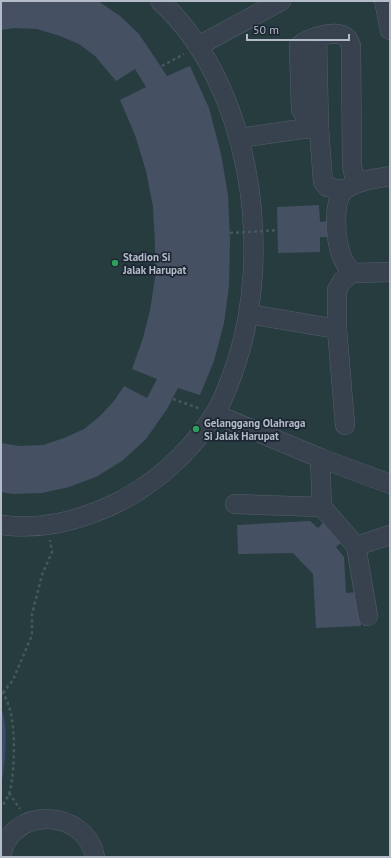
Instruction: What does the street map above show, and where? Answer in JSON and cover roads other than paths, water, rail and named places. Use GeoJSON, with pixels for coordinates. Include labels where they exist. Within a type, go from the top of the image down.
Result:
{"type":"FeatureCollection","features":[{"type":"Feature","properties":{"kind":"lane"},"geometry":{"type":"LineString","coordinates":[[1,525],[24,528],[49,526],[74,520],[128,498],[159,475],[190,448],[215,414],[232,376],[249,314],[253,260],[250,199],[240,138],[214,72],[179,18],[160,1]]}},
{"type":"Feature","properties":{"kind":"lane"},"geometry":{"type":"LineString","coordinates":[[198,46],[281,1]]}},
{"type":"Feature","properties":{"kind":"lane"},"geometry":{"type":"LineString","coordinates":[[384,1],[390,30]]}},
{"type":"Feature","properties":{"kind":"lane"},"geometry":{"type":"LineString","coordinates":[[352,273],[342,257],[337,230],[337,204],[350,187],[352,166],[351,46],[348,39],[344,35],[336,34],[303,42],[299,46],[298,51],[301,108],[304,114],[319,129],[323,182],[327,186],[335,189],[350,187],[390,176]]}},
{"type":"Feature","properties":{"kind":"lane"},"geometry":{"type":"LineString","coordinates":[[240,138],[302,129],[319,129]]}},
{"type":"Feature","properties":{"kind":"lane"},"geometry":{"type":"LineString","coordinates":[[345,425],[337,329],[337,290],[342,281],[352,273],[390,272]]}},
{"type":"Feature","properties":{"kind":"lane"},"geometry":{"type":"LineString","coordinates":[[249,314],[337,329]]}},
{"type":"Feature","properties":{"kind":"lane"},"geometry":{"type":"LineString","coordinates":[[215,414],[320,458],[390,484]]}},
{"type":"Feature","properties":{"kind":"lane"},"geometry":{"type":"LineString","coordinates":[[320,458],[322,507],[356,546],[368,616]]}},
{"type":"Feature","properties":{"kind":"lane"},"geometry":{"type":"LineString","coordinates":[[235,504],[322,507]]}},
{"type":"Feature","properties":{"kind":"lane"},"geometry":{"type":"LineString","coordinates":[[356,546],[390,535]]}},
{"type":"Feature","properties":{"kind":"lane"},"geometry":{"type":"LineString","coordinates":[[1,857],[7,841],[16,830],[28,822],[44,818],[60,819],[74,825],[86,836],[94,849],[95,857]]}},
{"type":"Feature","properties":{"kind":"water"},"geometry":{"type":"Polygon","coordinates":[[[1,709],[6,735],[4,769],[1,785],[1,709]]]}},
{"type":"Feature","properties":{"kind":"place","name":"Stadion Si Jalak Harupat"},"geometry":{"type":"Point","coordinates":[115,263]}},
{"type":"Feature","properties":{"kind":"place","name":"Gelanggang Olahraga Si Jalak Harupat"},"geometry":{"type":"Point","coordinates":[196,429]}}]}
